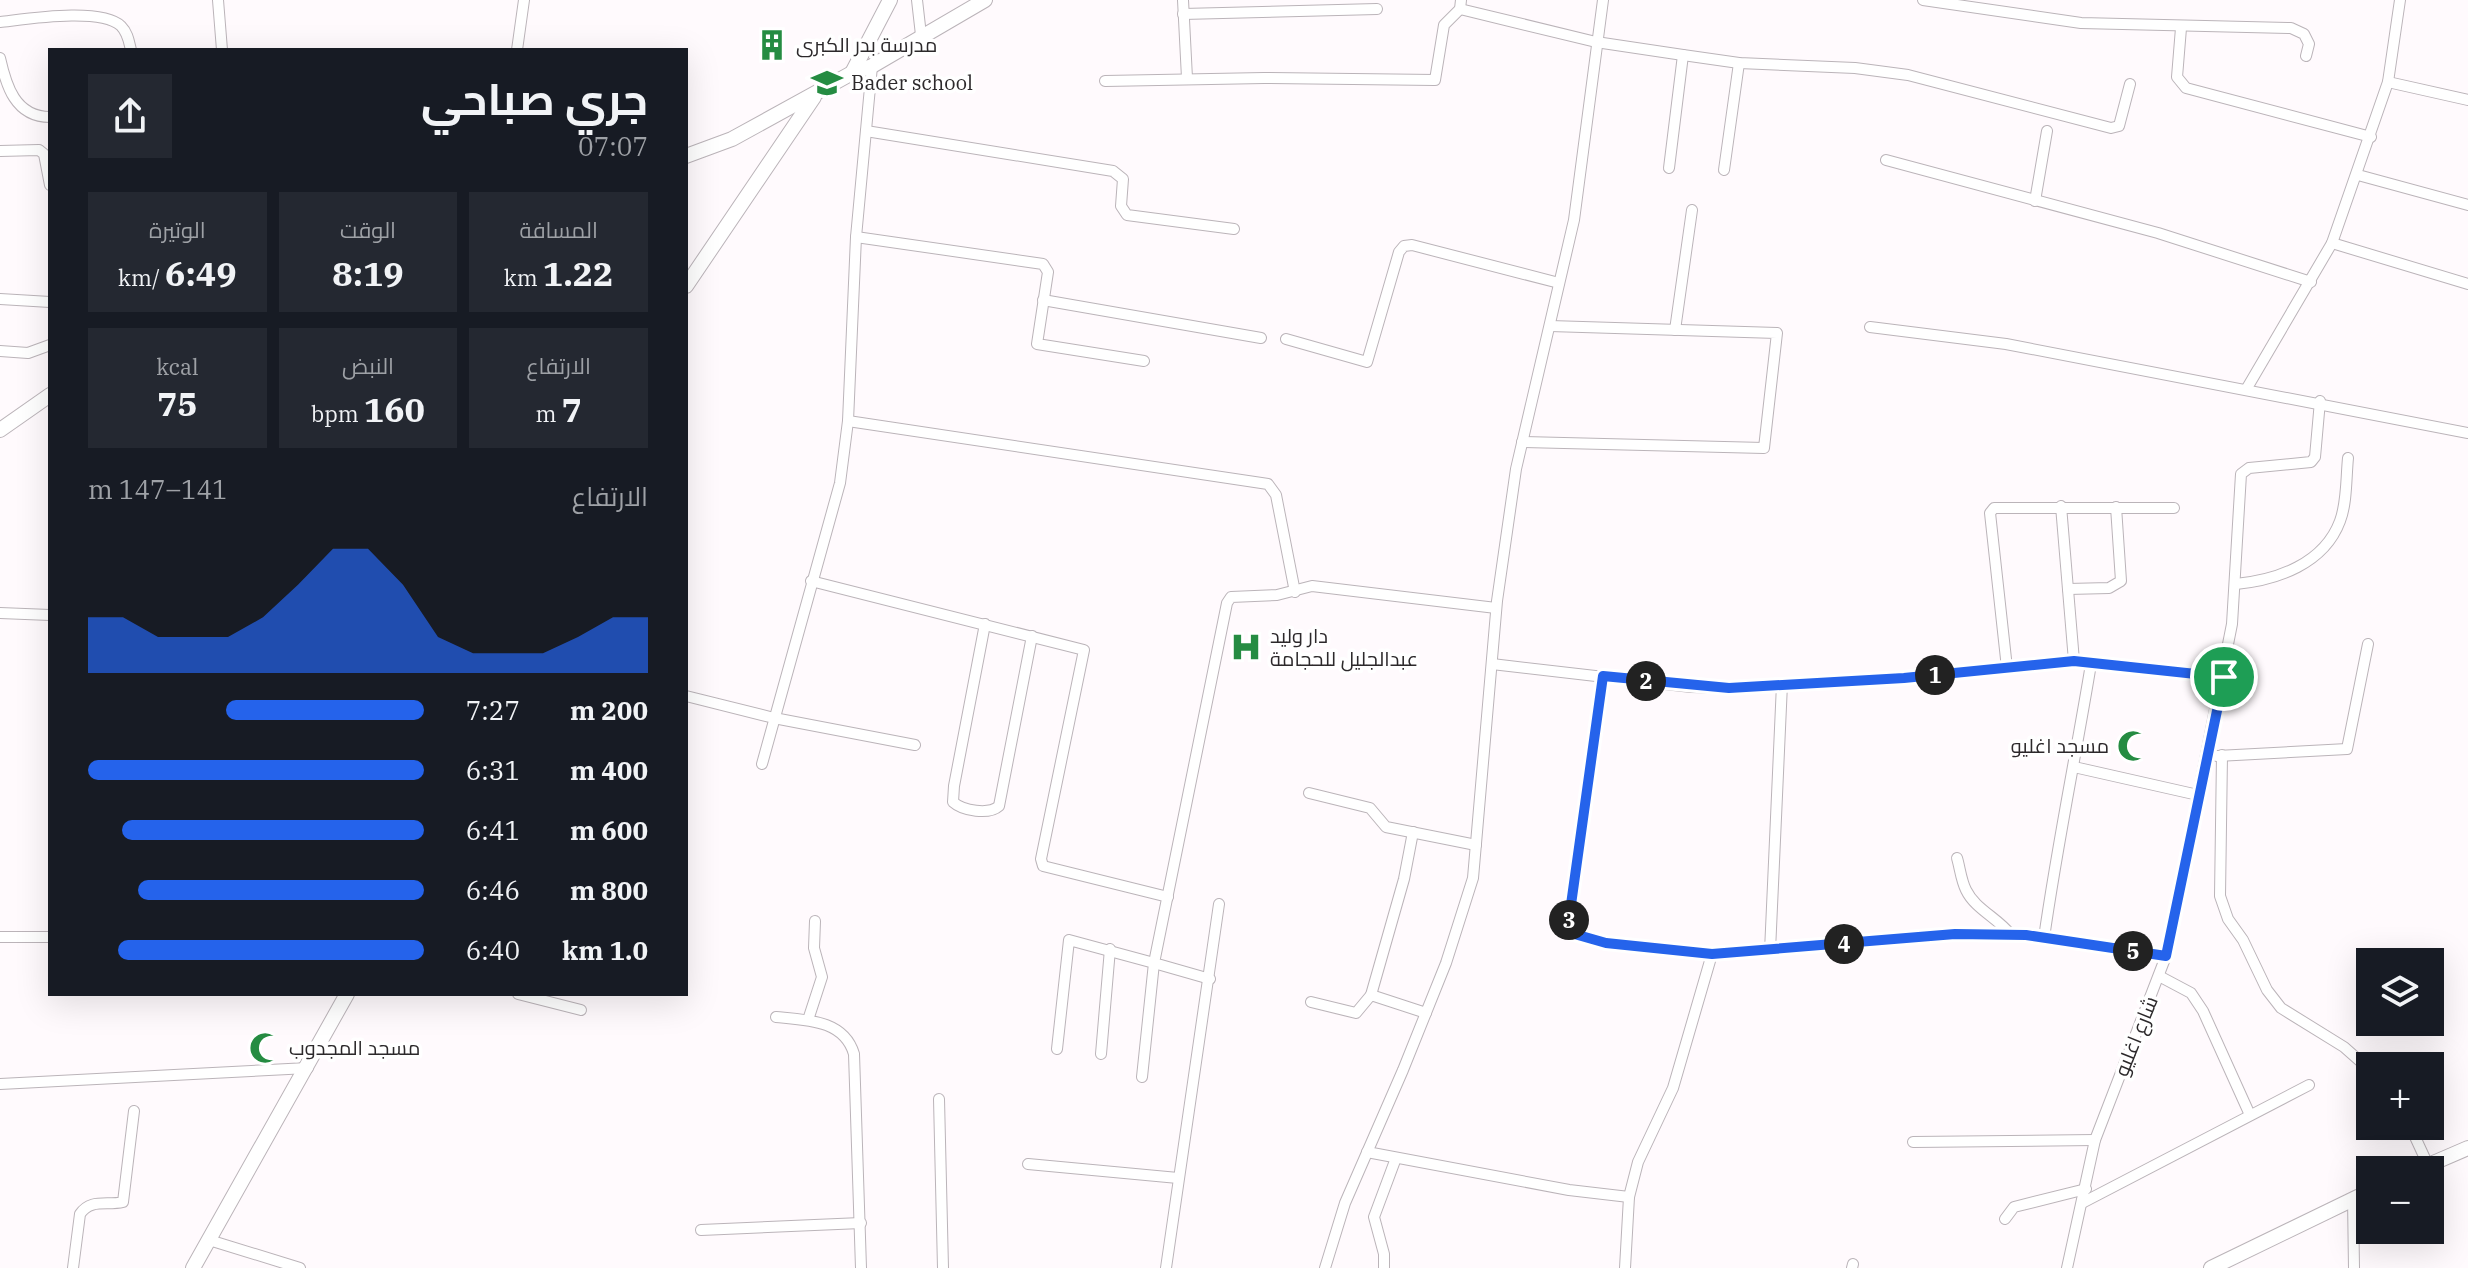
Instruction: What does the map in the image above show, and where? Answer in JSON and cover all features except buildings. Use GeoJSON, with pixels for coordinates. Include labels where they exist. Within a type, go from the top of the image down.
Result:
{"type":"FeatureCollection","features":[{"type":"Feature","properties":{"kind":"street"},"geometry":{"type":"LineString","coordinates":[[218,0],[222,48]]}},
{"type":"Feature","properties":{"kind":"street"},"geometry":{"type":"LineString","coordinates":[[517,48],[524,0]]}},
{"type":"Feature","properties":{"kind":"street"},"geometry":{"type":"LineString","coordinates":[[852,73],[890,0]]}},
{"type":"Feature","properties":{"kind":"street"},"geometry":{"type":"LineString","coordinates":[[917,0],[921,35]]}},
{"type":"Feature","properties":{"kind":"street"},"geometry":{"type":"LineString","coordinates":[[688,155],[732,139],[852,73],[872,66],[985,0]]}},
{"type":"Feature","properties":{"kind":"street"},"geometry":{"type":"LineString","coordinates":[[1183,0],[1187,78]]}},
{"type":"Feature","properties":{"kind":"street"},"geometry":{"type":"LineString","coordinates":[[1325,1268],[1345,1203],[1426,1013],[1473,878],[1496,608],[1522,442],[1574,220],[1603,0]]}},
{"type":"Feature","properties":{"kind":"street"},"geometry":{"type":"LineString","coordinates":[[1923,0],[2014,16],[2181,28],[2223,25],[2291,28],[2304,34],[2309,44],[2306,56]]}},
{"type":"Feature","properties":{"kind":"street"},"geometry":{"type":"LineString","coordinates":[[2247,388],[2332,243],[2388,82],[2400,0]]}},
{"type":"Feature","properties":{"kind":"street"},"geometry":{"type":"LineString","coordinates":[[1105,81],[1187,78],[1435,80],[1444,25],[1460,4],[1596,42],[1739,63],[1855,68],[1908,75],[2111,128],[2119,126],[2124,117],[2130,84]]}},
{"type":"Feature","properties":{"kind":"street"},"geometry":{"type":"LineString","coordinates":[[1183,14],[1377,9]]}},
{"type":"Feature","properties":{"kind":"street"},"geometry":{"type":"LineString","coordinates":[[0,22],[86,16],[109,19],[121,26],[130,48]]}},
{"type":"Feature","properties":{"kind":"street"},"geometry":{"type":"LineString","coordinates":[[2181,28],[2177,77],[2186,88],[2371,137]]}},
{"type":"Feature","properties":{"kind":"street"},"geometry":{"type":"LineString","coordinates":[[1669,168],[1683,55]]}},
{"type":"Feature","properties":{"kind":"street"},"geometry":{"type":"LineString","coordinates":[[0,58],[7,89],[14,99],[35,114],[48,117]]}},
{"type":"Feature","properties":{"kind":"street"},"geometry":{"type":"LineString","coordinates":[[1724,170],[1739,63]]}},
{"type":"Feature","properties":{"kind":"street"},"geometry":{"type":"LineString","coordinates":[[762,764],[840,483],[848,421],[856,237],[872,66]]}},
{"type":"Feature","properties":{"kind":"street"},"geometry":{"type":"LineString","coordinates":[[2388,82],[2468,100]]}},
{"type":"Feature","properties":{"kind":"street"},"geometry":{"type":"LineString","coordinates":[[688,283],[816,94]]}},
{"type":"Feature","properties":{"kind":"street"},"geometry":{"type":"LineString","coordinates":[[866,131],[1113,171],[1123,179],[1121,206],[1127,215],[1234,229]]}},
{"type":"Feature","properties":{"kind":"street"},"geometry":{"type":"LineString","coordinates":[[2035,201],[2047,131]]}},
{"type":"Feature","properties":{"kind":"street"},"geometry":{"type":"LineString","coordinates":[[0,151],[39,150],[44,154],[48,175]]}},
{"type":"Feature","properties":{"kind":"street"},"geometry":{"type":"LineString","coordinates":[[1886,160],[2158,233],[2311,282]]}},
{"type":"Feature","properties":{"kind":"street"},"geometry":{"type":"LineString","coordinates":[[2358,175],[2468,205]]}},
{"type":"Feature","properties":{"kind":"street"},"geometry":{"type":"LineString","coordinates":[[1675,330],[1692,210]]}},
{"type":"Feature","properties":{"kind":"street"},"geometry":{"type":"LineString","coordinates":[[856,237],[1043,264],[1048,267],[1037,344],[1144,361]]}},
{"type":"Feature","properties":{"kind":"street"},"geometry":{"type":"LineString","coordinates":[[2332,243],[2468,284]]}},
{"type":"Feature","properties":{"kind":"street"},"geometry":{"type":"LineString","coordinates":[[1286,339],[1367,362],[1399,252],[1404,246],[1412,245],[1559,283]]}},
{"type":"Feature","properties":{"kind":"street"},"geometry":{"type":"LineString","coordinates":[[0,299],[48,302]]}},
{"type":"Feature","properties":{"kind":"street"},"geometry":{"type":"LineString","coordinates":[[1043,300],[1261,338]]}},
{"type":"Feature","properties":{"kind":"street"},"geometry":{"type":"LineString","coordinates":[[1522,442],[1762,450],[1777,333],[1550,326]]}},
{"type":"Feature","properties":{"kind":"street"},"geometry":{"type":"LineString","coordinates":[[1870,327],[2006,344],[2130,370],[2320,401],[2468,433]]}},
{"type":"Feature","properties":{"kind":"street"},"geometry":{"type":"LineString","coordinates":[[0,351],[28,353],[48,346]]}},
{"type":"Feature","properties":{"kind":"street"},"geometry":{"type":"LineString","coordinates":[[0,430],[48,396]]}},
{"type":"Feature","properties":{"kind":"street","name":"شارع اغليو"},"geometry":{"type":"LineString","coordinates":[[2067,1268],[2095,1140],[2166,956],[2224,677],[2236,584],[2243,471],[2311,462],[2315,457],[2320,401]]}},
{"type":"Feature","properties":{"kind":"street"},"geometry":{"type":"LineString","coordinates":[[848,421],[1268,484],[1276,495],[1295,592]]}},
{"type":"Feature","properties":{"kind":"street"},"geometry":{"type":"LineString","coordinates":[[2236,584],[2257,582],[2297,570],[2334,533],[2341,519],[2348,458]]}},
{"type":"Feature","properties":{"kind":"street"},"geometry":{"type":"LineString","coordinates":[[2061,506],[2074,661]]}},
{"type":"Feature","properties":{"kind":"street"},"geometry":{"type":"LineString","coordinates":[[2007,668],[1990,513],[1999,507],[2174,508]]}},
{"type":"Feature","properties":{"kind":"street"},"geometry":{"type":"LineString","coordinates":[[2068,589],[2109,588],[2121,581],[2116,507]]}},
{"type":"Feature","properties":{"kind":"street"},"geometry":{"type":"LineString","coordinates":[[811,581],[1081,648],[1085,654],[1041,859],[1043,866],[1168,897]]}},
{"type":"Feature","properties":{"kind":"street"},"geometry":{"type":"LineString","coordinates":[[1142,1077],[1154,963],[1227,603],[1231,597],[1295,592],[1312,586],[1496,608]]}},
{"type":"Feature","properties":{"kind":"street"},"geometry":{"type":"LineString","coordinates":[[0,613],[48,615]]}},
{"type":"Feature","properties":{"kind":"street"},"geometry":{"type":"LineString","coordinates":[[985,624],[954,786],[953,802],[960,808],[990,812],[999,806],[1032,636]]}},
{"type":"Feature","properties":{"kind":"street"},"geometry":{"type":"LineString","coordinates":[[2208,756],[2347,749],[2368,644]]}},
{"type":"Feature","properties":{"kind":"street"},"geometry":{"type":"LineString","coordinates":[[1492,664],[1691,687],[1782,684],[2074,661],[2224,677]]}},
{"type":"Feature","properties":{"kind":"street"},"geometry":{"type":"LineString","coordinates":[[2044,938],[2062,812],[2074,767],[2091,664]]}},
{"type":"Feature","properties":{"kind":"street"},"geometry":{"type":"LineString","coordinates":[[1603,676],[1568,926],[1571,933],[1606,943],[1712,954],[1955,934],[2044,938],[2166,956]]}},
{"type":"Feature","properties":{"kind":"street"},"geometry":{"type":"LineString","coordinates":[[1770,951],[1782,684]]}},
{"type":"Feature","properties":{"kind":"street"},"geometry":{"type":"LineString","coordinates":[[688,696],[774,718],[915,745]]}},
{"type":"Feature","properties":{"kind":"street"},"geometry":{"type":"LineString","coordinates":[[2222,755],[2220,896],[2228,919],[2243,940],[2267,990],[2281,1008],[2356,1058]]}},
{"type":"Feature","properties":{"kind":"street"},"geometry":{"type":"LineString","coordinates":[[2074,767],[2198,795]]}},
{"type":"Feature","properties":{"kind":"street"},"geometry":{"type":"LineString","coordinates":[[1309,793],[1366,806],[1386,827],[1476,845]]}},
{"type":"Feature","properties":{"kind":"street"},"geometry":{"type":"LineString","coordinates":[[1311,1002],[1356,1013],[1371,995],[1404,879],[1413,832]]}},
{"type":"Feature","properties":{"kind":"street"},"geometry":{"type":"LineString","coordinates":[[1957,858],[1965,889],[1976,904],[1998,919],[2011,935]]}},
{"type":"Feature","properties":{"kind":"street"},"geometry":{"type":"LineString","coordinates":[[1166,1268],[1219,904]]}},
{"type":"Feature","properties":{"kind":"street"},"geometry":{"type":"LineString","coordinates":[[808,1020],[822,977],[814,948],[815,921]]}},
{"type":"Feature","properties":{"kind":"street"},"geometry":{"type":"LineString","coordinates":[[0,937],[48,937]]}},
{"type":"Feature","properties":{"kind":"street"},"geometry":{"type":"LineString","coordinates":[[1057,1049],[1067,943],[1073,941],[1110,949],[1210,979]]}},
{"type":"Feature","properties":{"kind":"street"},"geometry":{"type":"LineString","coordinates":[[1101,1054],[1110,949]]}},
{"type":"Feature","properties":{"kind":"street"},"geometry":{"type":"LineString","coordinates":[[1625,1268],[1629,1197],[1643,1149],[1673,1088],[1712,954]]}},
{"type":"Feature","properties":{"kind":"street"},"geometry":{"type":"LineString","coordinates":[[2159,976],[2180,985],[2197,1002],[2250,1115]]}},
{"type":"Feature","properties":{"kind":"street"},"geometry":{"type":"LineString","coordinates":[[1371,995],[1426,1013]]}},
{"type":"Feature","properties":{"kind":"street"},"geometry":{"type":"LineString","coordinates":[[193,1268],[346,996]]}},
{"type":"Feature","properties":{"kind":"street"},"geometry":{"type":"LineString","coordinates":[[526,996],[581,1010]]}},
{"type":"Feature","properties":{"kind":"street"},"geometry":{"type":"LineString","coordinates":[[776,1017],[808,1020],[839,1030],[848,1037],[854,1054],[861,1268]]}},
{"type":"Feature","properties":{"kind":"street"},"geometry":{"type":"LineString","coordinates":[[0,1084],[308,1068]]}},
{"type":"Feature","properties":{"kind":"street"},"geometry":{"type":"LineString","coordinates":[[2082,1203],[2309,1085]]}},
{"type":"Feature","properties":{"kind":"street"},"geometry":{"type":"LineString","coordinates":[[939,1099],[943,1268]]}},
{"type":"Feature","properties":{"kind":"street"},"geometry":{"type":"LineString","coordinates":[[73,1268],[80,1214],[85,1207],[123,1202],[134,1111]]}},
{"type":"Feature","properties":{"kind":"street"},"geometry":{"type":"LineString","coordinates":[[1913,1142],[2095,1140]]}},
{"type":"Feature","properties":{"kind":"street"},"geometry":{"type":"LineString","coordinates":[[2444,1158],[2468,1148]]}},
{"type":"Feature","properties":{"kind":"street"},"geometry":{"type":"LineString","coordinates":[[1367,1152],[1569,1190],[1629,1197]]}},
{"type":"Feature","properties":{"kind":"street"},"geometry":{"type":"LineString","coordinates":[[1384,1268],[1384,1254],[1374,1217],[1396,1158]]}},
{"type":"Feature","properties":{"kind":"street"},"geometry":{"type":"LineString","coordinates":[[1028,1164],[1178,1178]]}},
{"type":"Feature","properties":{"kind":"street"},"geometry":{"type":"LineString","coordinates":[[2005,1219],[2014,1207],[2086,1189]]}},
{"type":"Feature","properties":{"kind":"street"},"geometry":{"type":"LineString","coordinates":[[2211,1268],[2356,1197]]}},
{"type":"Feature","properties":{"kind":"street"},"geometry":{"type":"LineString","coordinates":[[2353,1198],[2354,1268]]}},
{"type":"Feature","properties":{"kind":"street"},"geometry":{"type":"LineString","coordinates":[[701,1230],[861,1223]]}},
{"type":"Feature","properties":{"kind":"street"},"geometry":{"type":"LineString","coordinates":[[209,1240],[300,1268]]}},
{"type":"Feature","properties":{"kind":"place","name":"مدرسة بدر الكبرى"},"geometry":{"type":"Point","coordinates":[772,45]}},
{"type":"Feature","properties":{"kind":"place","name":"Bader school"},"geometry":{"type":"Point","coordinates":[827,83]}},
{"type":"Feature","properties":{"kind":"place","name":"دار وليد عبدالجليل للحجامة"},"geometry":{"type":"Point","coordinates":[1246,647]}},
{"type":"Feature","properties":{"kind":"place","name":"مسجد اغليو"},"geometry":{"type":"Point","coordinates":[2133,746]}},
{"type":"Feature","properties":{"kind":"place","name":"مسجد المجدوب"},"geometry":{"type":"Point","coordinates":[265,1048]}},
{"type":"Feature","properties":{"kind":"route"},"geometry":{"type":"LineString","coordinates":[[2074,661],[2224,677],[2166,956],[2026,935],[1955,934],[1712,954],[1579,938],[1571,933],[1568,926],[1603,676],[1691,687],[1729,688],[1904,678],[2074,661]]}}]}
